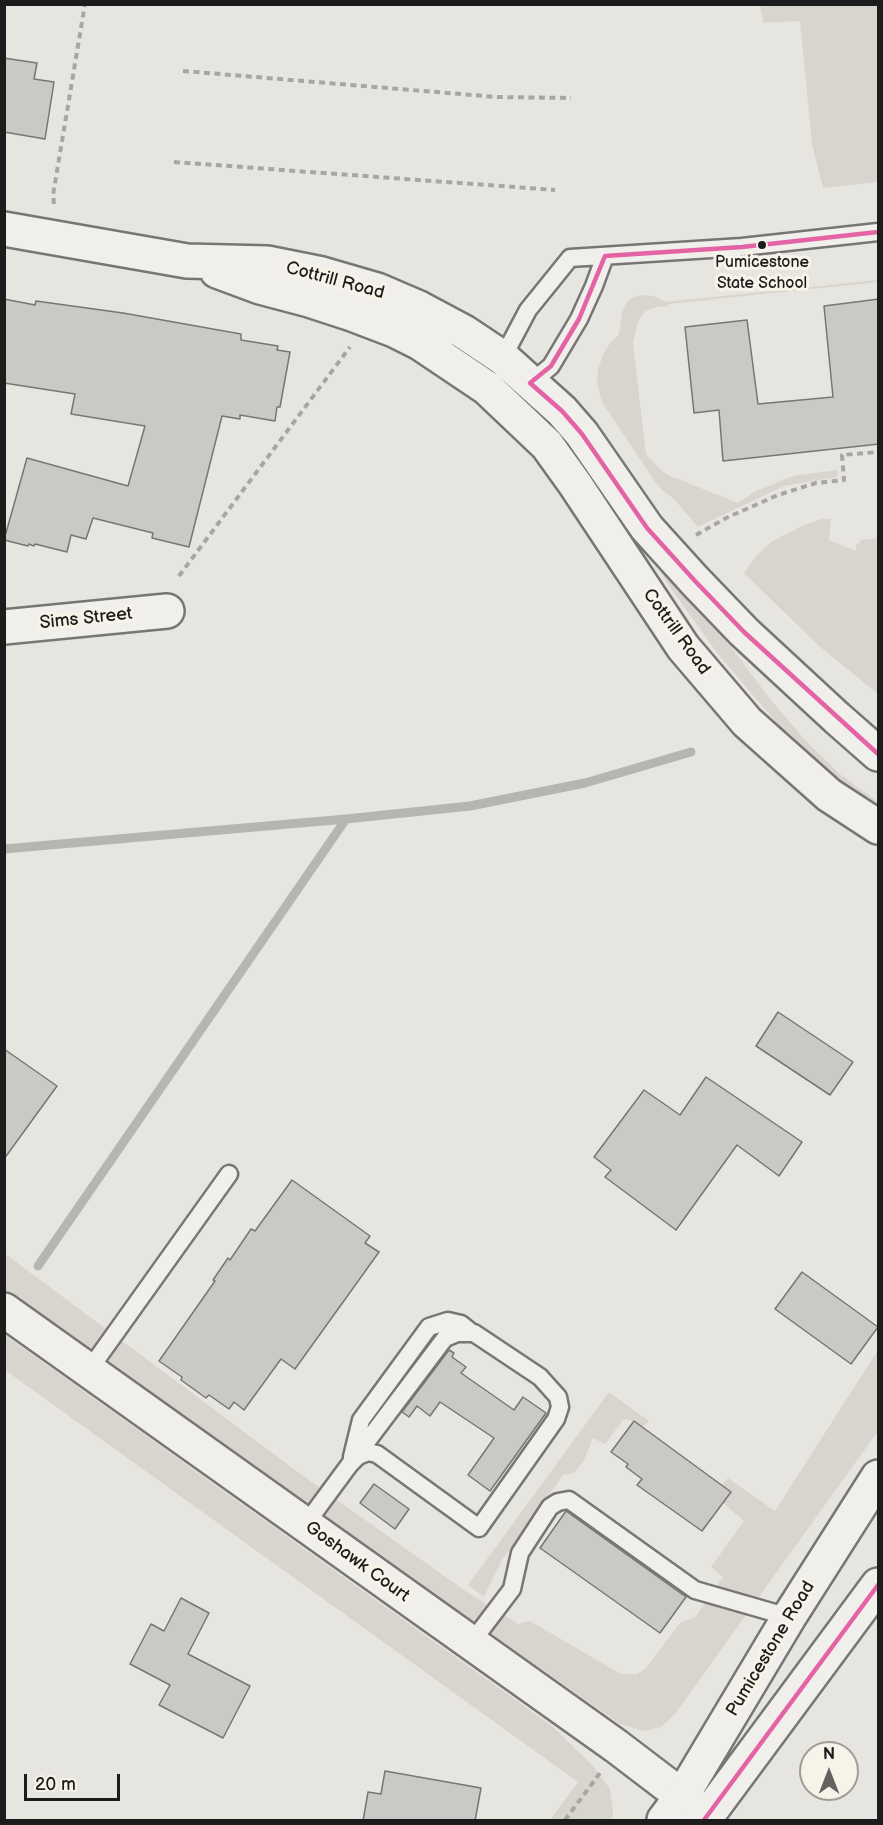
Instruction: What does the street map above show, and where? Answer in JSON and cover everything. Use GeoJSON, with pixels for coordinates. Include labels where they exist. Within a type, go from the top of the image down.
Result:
{"type":"FeatureCollection","features":[{"type":"Feature","properties":{"kind":"street","name":"Cottrill Road"},"geometry":{"type":"LineString","coordinates":[[4,229],[187,261],[267,263],[322,274],[377,290],[419,308],[464,332],[503,358],[562,411],[582,434],[647,528],[703,590],[744,632],[837,718],[879,753]]}},
{"type":"Feature","properties":{"kind":"street","name":"Cottrill Road"},"geometry":{"type":"LineString","coordinates":[[187,261],[260,287],[352,314],[394,330],[420,343],[496,397],[547,445],[683,647],[747,722],[829,795],[879,827]]}},
{"type":"Feature","properties":{"kind":"street","name":"Sims Street"},"geometry":{"type":"LineString","coordinates":[[4,627],[167,611]]}},
{"type":"Feature","properties":{"kind":"street","name":"Goshawk Court"},"geometry":{"type":"LineString","coordinates":[[4,1310],[616,1746],[673,1808],[706,1818]]}},
{"type":"Feature","properties":{"kind":"street","name":"Pumicestone Road"},"geometry":{"type":"LineString","coordinates":[[673,1808],[789,1617],[879,1477]]}},
{"type":"Feature","properties":{"kind":"street"},"geometry":{"type":"LineString","coordinates":[[706,1818],[879,1585]]}},
{"type":"Feature","properties":{"kind":"lane"},"geometry":{"type":"LineString","coordinates":[[496,397],[503,358],[528,310],[570,258],[742,247],[879,232]]}},
{"type":"Feature","properties":{"kind":"lane"},"geometry":{"type":"LineString","coordinates":[[496,397],[530,383],[551,366],[594,286],[605,256]]}},
{"type":"Feature","properties":{"kind":"lane"},"geometry":{"type":"LineString","coordinates":[[89,1370],[229,1174]]}},
{"type":"Feature","properties":{"kind":"lane"},"geometry":{"type":"LineString","coordinates":[[305,1525],[350,1464],[445,1338],[457,1333],[474,1333],[540,1377],[558,1397],[560,1407],[556,1419],[479,1528],[377,1454],[368,1452],[358,1456],[350,1464]]}},
{"type":"Feature","properties":{"kind":"lane"},"geometry":{"type":"LineString","coordinates":[[471,1644],[512,1589],[520,1553],[550,1507],[558,1502],[569,1500],[695,1590],[789,1617]]}},
{"type":"Feature","properties":{"kind":"path"},"geometry":{"type":"LineString","coordinates":[[54,208],[53,195],[85,4]]}},
{"type":"Feature","properties":{"kind":"path"},"geometry":{"type":"LineString","coordinates":[[183,71],[496,97],[571,98]]}},
{"type":"Feature","properties":{"kind":"path"},"geometry":{"type":"LineString","coordinates":[[174,162],[555,190]]}},
{"type":"Feature","properties":{"kind":"path"},"geometry":{"type":"LineString","coordinates":[[179,576],[354,341]]}},
{"type":"Feature","properties":{"kind":"path"},"geometry":{"type":"LineString","coordinates":[[696,535],[726,518],[778,495],[816,483],[844,480],[842,455],[879,452]]}},
{"type":"Feature","properties":{"kind":"path"},"geometry":{"type":"LineString","coordinates":[[564,1821],[601,1771]]}},
{"type":"Feature","properties":{"kind":"shaded area"},"geometry":{"type":"Polygon","coordinates":[[[760,5],[878,5],[878,182],[823,188],[812,144],[800,21],[763,23],[760,5]]]}},
{"type":"Feature","properties":{"kind":"shaded area"},"geometry":{"type":"Polygon","coordinates":[[[878,280],[878,282],[668,304],[669,306],[645,311],[637,324],[633,344],[646,454],[660,469],[668,475],[738,503],[754,492],[793,476],[837,470],[838,477],[784,486],[698,527],[654,480],[602,402],[597,384],[598,369],[610,343],[619,334],[626,303],[633,297],[643,295],[653,296],[666,302],[878,280]]]}},
{"type":"Feature","properties":{"kind":"shaded area"},"geometry":{"type":"Polygon","coordinates":[[[822,519],[831,519],[829,540],[856,551],[856,544],[860,543],[860,540],[878,538],[878,694],[819,646],[744,573],[757,555],[771,542],[804,525],[822,519]]]}},
{"type":"Feature","properties":{"kind":"shaded area"},"geometry":{"type":"Polygon","coordinates":[[[645,547],[692,595],[770,699],[807,742],[841,775],[878,802],[878,817],[805,762],[781,728],[718,654],[672,590],[645,547]]]}},
{"type":"Feature","properties":{"kind":"shaded area"},"geometry":{"type":"Polygon","coordinates":[[[4,1253],[306,1478],[464,1590],[518,1624],[530,1621],[621,1674],[637,1674],[646,1668],[680,1623],[695,1617],[723,1577],[711,1567],[744,1521],[723,1503],[721,1485],[728,1478],[775,1511],[878,1350],[878,1431],[675,1714],[661,1727],[644,1731],[620,1724],[5,1293],[4,1253]]]}},
{"type":"Feature","properties":{"kind":"shaded area"},"geometry":{"type":"Polygon","coordinates":[[[5,1335],[552,1726],[592,1765],[610,1789],[612,1820],[550,1820],[578,1782],[5,1370],[5,1335]]]}},
{"type":"Feature","properties":{"kind":"shaded area"},"geometry":{"type":"Polygon","coordinates":[[[609,1392],[649,1421],[643,1427],[634,1421],[624,1419],[605,1444],[593,1438],[584,1460],[575,1472],[564,1474],[502,1560],[484,1597],[468,1585],[609,1392]]]}},
{"type":"Feature","properties":{"kind":"building"},"geometry":{"type":"Polygon","coordinates":[[[4,58],[37,63],[34,79],[54,82],[45,139],[4,132],[4,58]]]}},
{"type":"Feature","properties":{"kind":"building"},"geometry":{"type":"Polygon","coordinates":[[[4,299],[35,305],[36,301],[123,313],[241,334],[241,340],[278,346],[277,350],[290,352],[280,407],[277,407],[275,421],[240,415],[240,419],[222,416],[189,547],[152,538],[153,533],[93,518],[86,539],[71,535],[67,552],[35,544],[28,546],[4,540],[27,458],[128,486],[145,426],[71,414],[75,394],[4,383],[4,299]]]}},
{"type":"Feature","properties":{"kind":"building"},"geometry":{"type":"Polygon","coordinates":[[[879,299],[879,444],[723,461],[719,410],[694,413],[685,327],[747,320],[758,404],[833,397],[824,306],[879,299]]]}},
{"type":"Feature","properties":{"kind":"building"},"geometry":{"type":"Polygon","coordinates":[[[778,1012],[853,1062],[830,1095],[756,1046],[778,1012]]]}},
{"type":"Feature","properties":{"kind":"building"},"geometry":{"type":"Polygon","coordinates":[[[4,1049],[57,1086],[4,1159],[4,1049]]]}},
{"type":"Feature","properties":{"kind":"building"},"geometry":{"type":"Polygon","coordinates":[[[706,1077],[802,1142],[779,1176],[737,1145],[676,1230],[605,1177],[611,1170],[594,1157],[644,1090],[680,1115],[706,1077]]]}},
{"type":"Feature","properties":{"kind":"building"},"geometry":{"type":"Polygon","coordinates":[[[292,1180],[370,1236],[365,1243],[379,1252],[295,1369],[281,1359],[244,1410],[234,1402],[229,1409],[209,1395],[206,1398],[159,1361],[215,1281],[213,1280],[228,1258],[230,1260],[251,1229],[255,1231],[292,1180]]]}},
{"type":"Feature","properties":{"kind":"building"},"geometry":{"type":"Polygon","coordinates":[[[802,1272],[878,1327],[851,1364],[775,1309],[802,1272]]]}},
{"type":"Feature","properties":{"kind":"building"},"geometry":{"type":"Polygon","coordinates":[[[449,1350],[454,1353],[452,1357],[466,1367],[461,1373],[514,1410],[523,1397],[546,1413],[490,1491],[468,1475],[494,1438],[440,1402],[430,1416],[417,1406],[409,1417],[402,1412],[449,1350]]]}},
{"type":"Feature","properties":{"kind":"building"},"geometry":{"type":"Polygon","coordinates":[[[634,1421],[731,1492],[702,1531],[637,1485],[642,1479],[626,1467],[628,1464],[611,1452],[634,1421]]]}},
{"type":"Feature","properties":{"kind":"building"},"geometry":{"type":"Polygon","coordinates":[[[374,1484],[409,1509],[395,1529],[360,1503],[374,1484]]]}},
{"type":"Feature","properties":{"kind":"building"},"geometry":{"type":"Polygon","coordinates":[[[566,1511],[686,1597],[660,1633],[540,1548],[566,1511]]]}},
{"type":"Feature","properties":{"kind":"building"},"geometry":{"type":"Polygon","coordinates":[[[181,1598],[209,1613],[188,1654],[250,1686],[223,1738],[159,1705],[170,1685],[130,1664],[151,1624],[164,1631],[181,1598]]]}},
{"type":"Feature","properties":{"kind":"building"},"geometry":{"type":"Polygon","coordinates":[[[385,1771],[481,1788],[475,1821],[363,1821],[368,1792],[381,1794],[385,1771]]]}},
{"type":"Feature","properties":{"kind":"waterway"},"geometry":{"type":"LineString","coordinates":[[4,849],[470,806],[585,783],[691,752]]}},
{"type":"Feature","properties":{"kind":"waterway"},"geometry":{"type":"LineString","coordinates":[[38,1266],[346,819]]}},
{"type":"Feature","properties":{"kind":"transit line"},"geometry":{"type":"LineString","coordinates":[[878,232],[742,247],[605,256],[579,319],[551,366],[530,383],[562,411],[582,434],[647,528],[695,581],[744,632],[878,754]]}},
{"type":"Feature","properties":{"kind":"transit line"},"geometry":{"type":"LineString","coordinates":[[704,1820],[878,1585]]}},
{"type":"Feature","properties":{"kind":"place","name":"Pumicestone State School"},"geometry":{"type":"Point","coordinates":[762,245]}}]}
